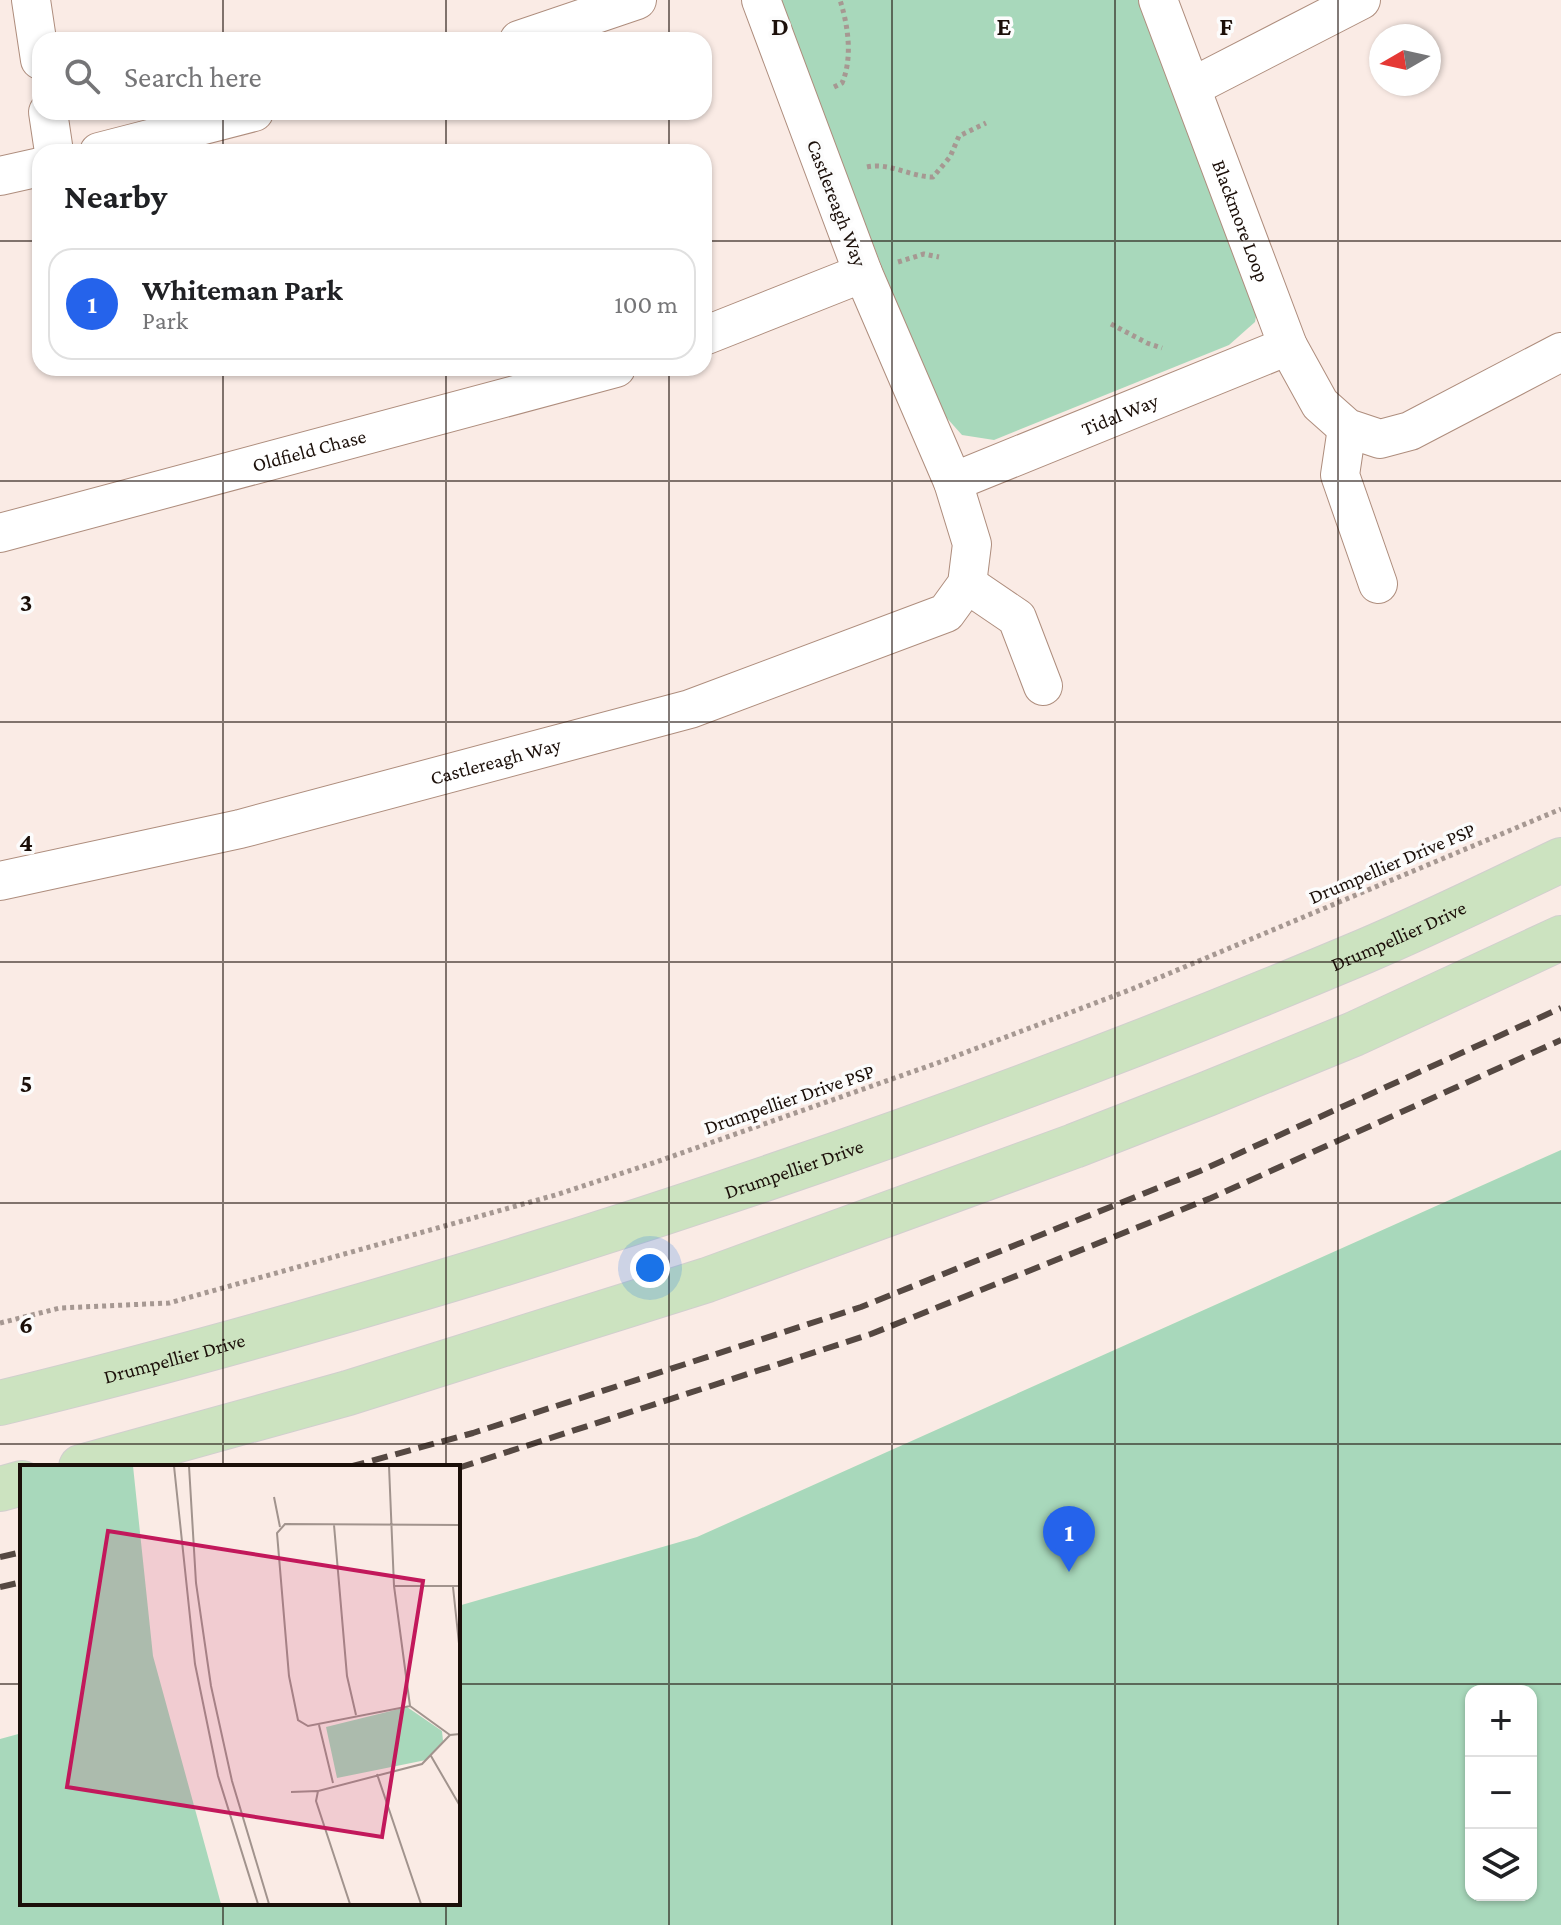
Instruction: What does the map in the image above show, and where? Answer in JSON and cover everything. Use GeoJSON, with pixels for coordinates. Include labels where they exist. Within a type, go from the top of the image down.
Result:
{"type":"FeatureCollection","features":[{"type":"Feature","properties":{"kind":"main road","name":"Drumpellier Drive"},"geometry":{"type":"LineString","coordinates":[[0,1403],[237,1343],[609,1231],[823,1160],[1008,1094],[1198,1020],[1368,950],[1561,860]]}},
{"type":"Feature","properties":{"kind":"main road"},"geometry":{"type":"LineString","coordinates":[[88,1465],[348,1393],[707,1280],[1207,1094],[1354,1034],[1561,938]]}},
{"type":"Feature","properties":{"kind":"main road"},"geometry":{"type":"LineString","coordinates":[[0,1489],[20,1484]]}},
{"type":"Feature","properties":{"kind":"street"},"geometry":{"type":"LineString","coordinates":[[31,0],[36,32]]}},
{"type":"Feature","properties":{"kind":"street"},"geometry":{"type":"LineString","coordinates":[[543,32],[637,0]]}},
{"type":"Feature","properties":{"kind":"street","name":"Castlereagh Way"},"geometry":{"type":"LineString","coordinates":[[0,881],[240,829],[690,709],[946,613],[967,584],[972,544],[878,268],[761,0]]}},
{"type":"Feature","properties":{"kind":"street","name":"Blackmore Loop"},"geometry":{"type":"LineString","coordinates":[[1158,0],[1288,346],[1320,404],[1347,428],[1380,439],[1410,431],[1561,352]]}},
{"type":"Feature","properties":{"kind":"street"},"geometry":{"type":"LineString","coordinates":[[1192,87],[1361,0]]}},
{"type":"Feature","properties":{"kind":"street"},"geometry":{"type":"LineString","coordinates":[[49,120],[53,144]]}},
{"type":"Feature","properties":{"kind":"street"},"geometry":{"type":"LineString","coordinates":[[130,144],[223,120]]}},
{"type":"Feature","properties":{"kind":"street"},"geometry":{"type":"LineString","coordinates":[[0,176],[32,169]]}},
{"type":"Feature","properties":{"kind":"street"},"geometry":{"type":"LineString","coordinates":[[712,333],[878,268]]}},
{"type":"Feature","properties":{"kind":"street","name":"Tidal Way"},"geometry":{"type":"LineString","coordinates":[[953,482],[1288,346]]}},
{"type":"Feature","properties":{"kind":"street","name":"Oldfield Chase"},"geometry":{"type":"LineString","coordinates":[[0,533],[586,376]]}},
{"type":"Feature","properties":{"kind":"street"},"geometry":{"type":"LineString","coordinates":[[1347,428],[1340,475],[1378,584]]}},
{"type":"Feature","properties":{"kind":"street"},"geometry":{"type":"LineString","coordinates":[[967,584],[1017,618],[1043,686]]}},
{"type":"Feature","properties":{"kind":"path"},"geometry":{"type":"LineString","coordinates":[[834,87],[842,83],[847,73],[848,41],[840,0]]}},
{"type":"Feature","properties":{"kind":"path"},"geometry":{"type":"LineString","coordinates":[[867,167],[876,165],[917,177],[933,177],[950,157],[959,136],[986,123]]}},
{"type":"Feature","properties":{"kind":"path"},"geometry":{"type":"LineString","coordinates":[[878,268],[924,254],[939,257]]}},
{"type":"Feature","properties":{"kind":"path"},"geometry":{"type":"LineString","coordinates":[[1111,324],[1162,348]]}},
{"type":"Feature","properties":{"kind":"path","name":"Drumpellier Drive PSP"},"geometry":{"type":"LineString","coordinates":[[0,1323],[60,1308],[169,1303],[559,1194],[834,1101],[1065,1015],[1294,923],[1561,809]]}},
{"type":"Feature","properties":{"kind":"green space"},"geometry":{"type":"Polygon","coordinates":[[[777,0],[1146,0],[1260,293],[1255,322],[1229,345],[994,440],[962,435],[937,407],[777,0]]]}},
{"type":"Feature","properties":{"kind":"green space"},"geometry":{"type":"Polygon","coordinates":[[[1561,1150],[1561,1925],[0,1925],[0,1739],[20,1734],[20,1905],[460,1905],[460,1605],[697,1537],[1561,1150]]]}},
{"type":"Feature","properties":{"kind":"railway"},"geometry":{"type":"LineString","coordinates":[[356,1465],[473,1433],[861,1307],[1200,1171],[1561,1008]]}},
{"type":"Feature","properties":{"kind":"railway"},"geometry":{"type":"LineString","coordinates":[[460,1467],[871,1334],[1211,1198],[1561,1040]]}},
{"type":"Feature","properties":{"kind":"railway"},"geometry":{"type":"LineString","coordinates":[[0,1557],[20,1552]]}},
{"type":"Feature","properties":{"kind":"railway"},"geometry":{"type":"LineString","coordinates":[[0,1587],[20,1582]]}},
{"type":"Feature","properties":{"kind":"place","name":"Whiteman Park"},"geometry":{"type":"Point","coordinates":[1069,1572]}}]}
